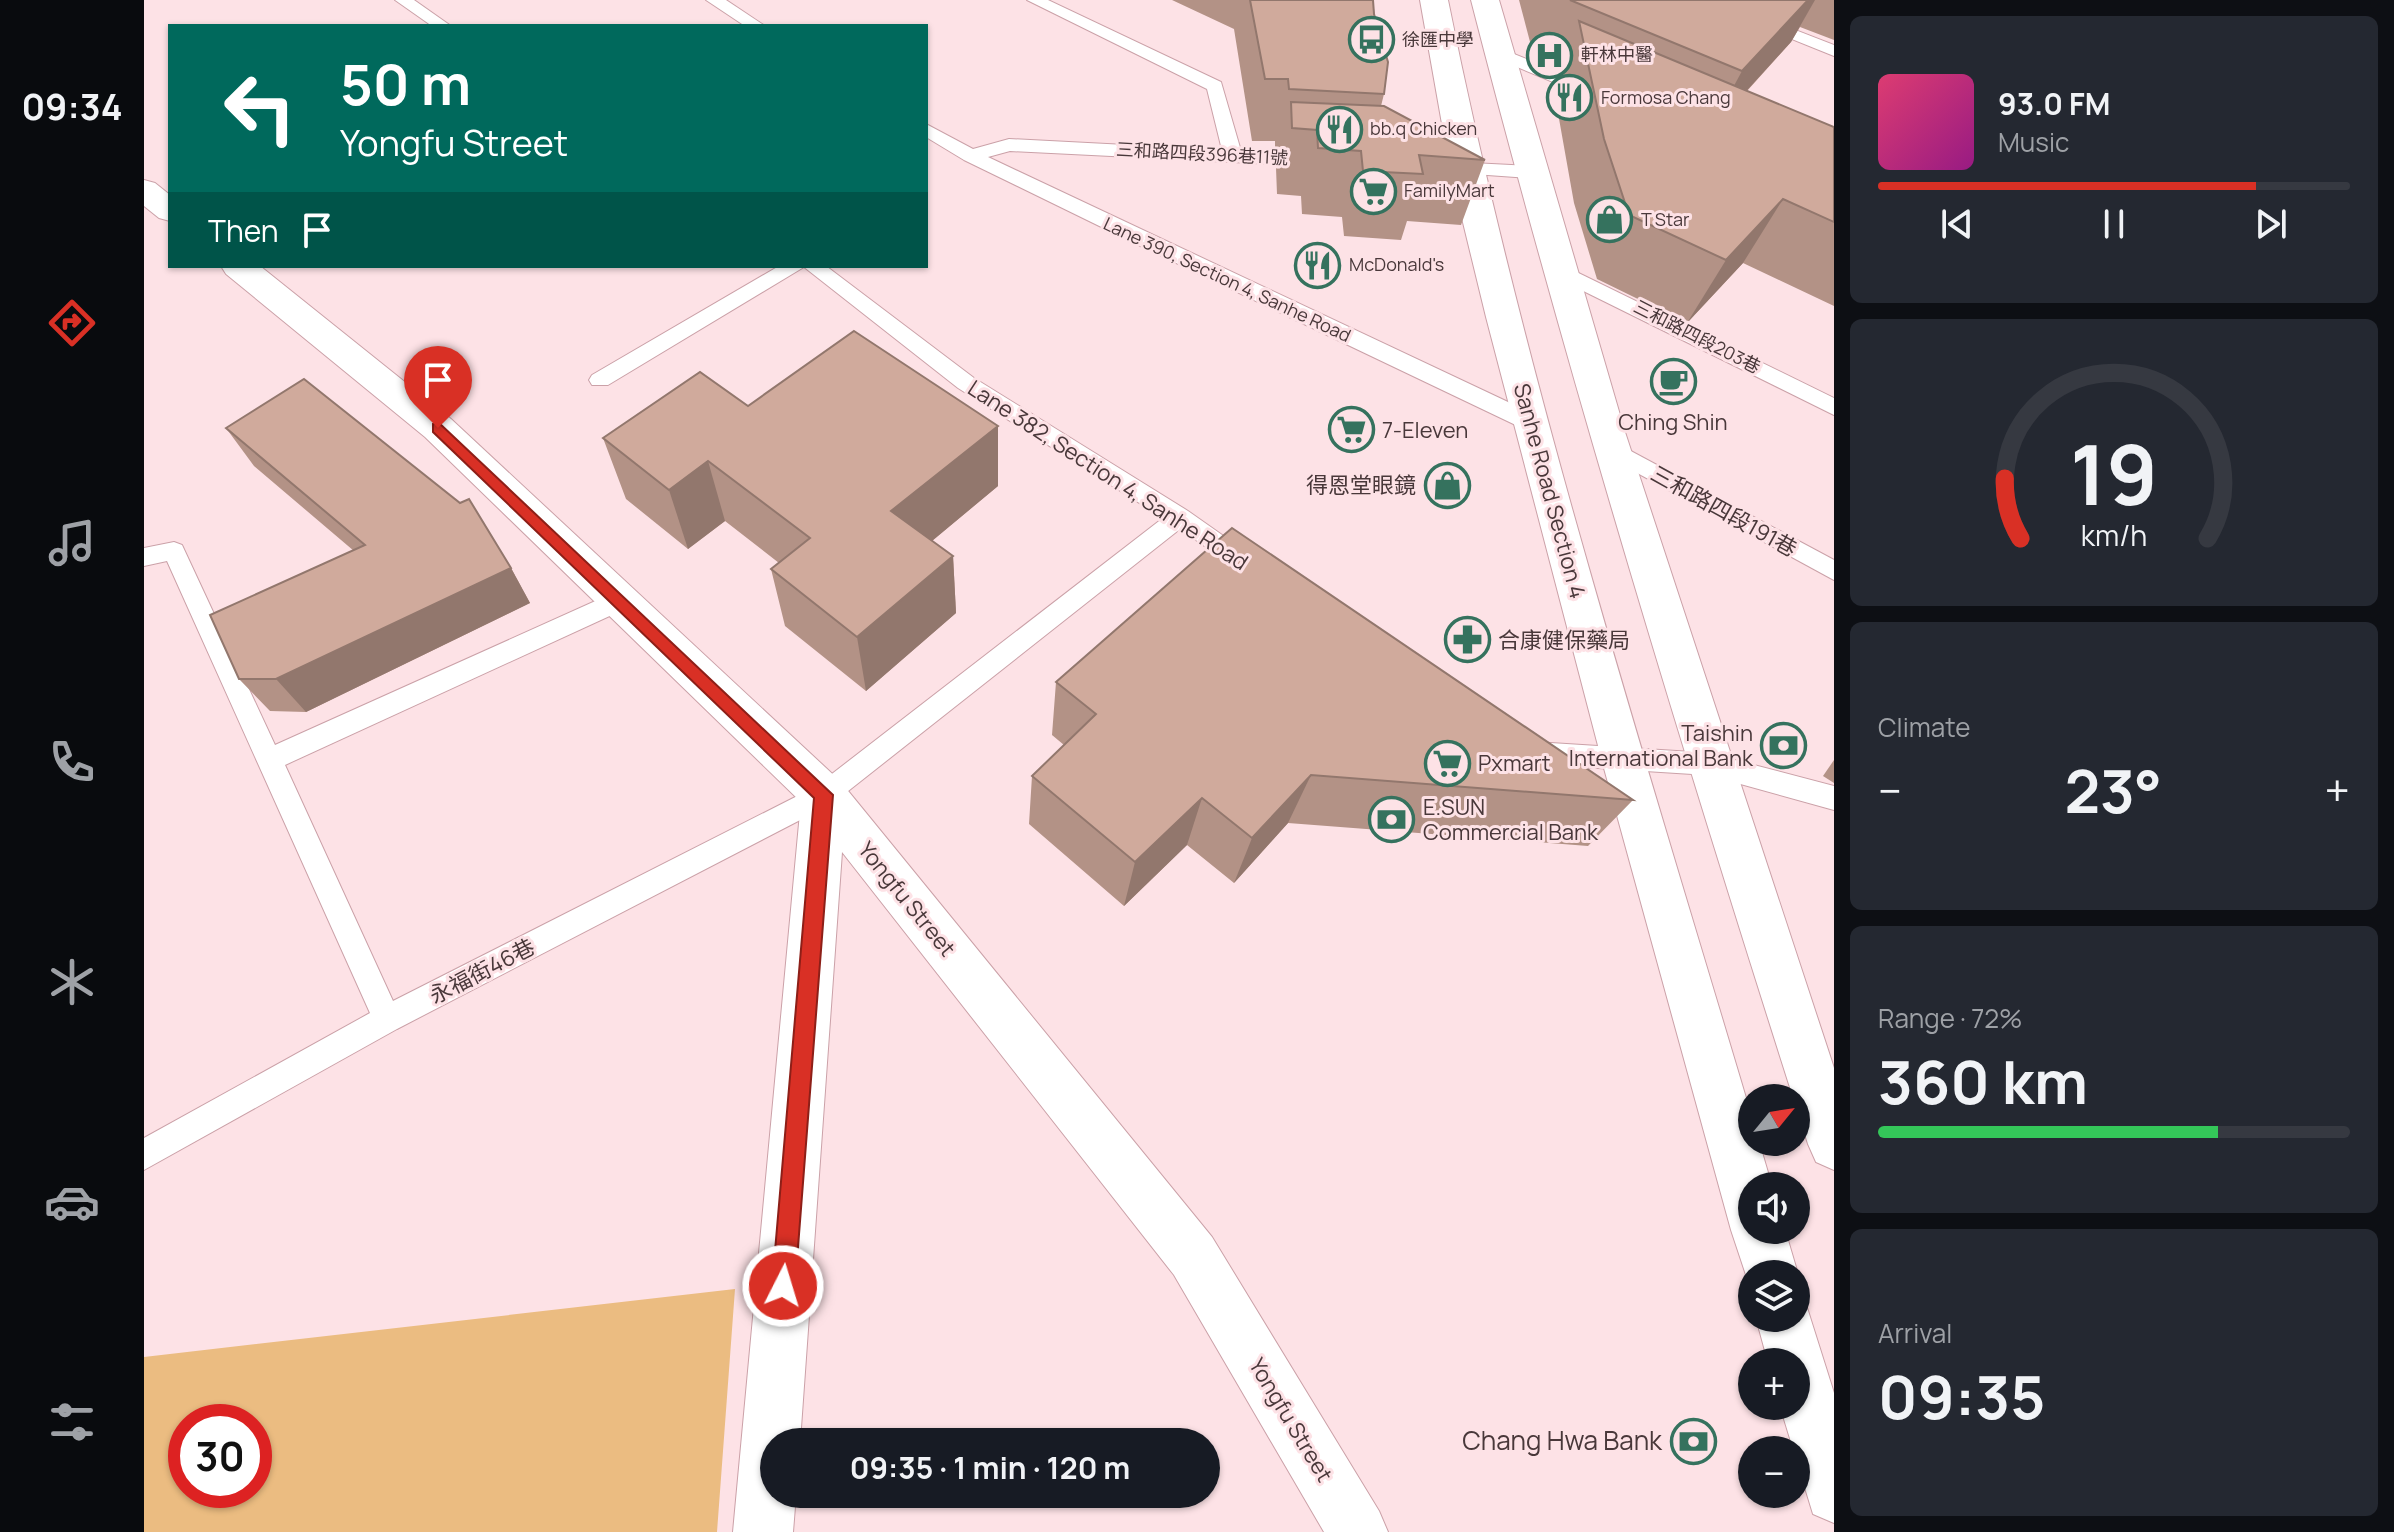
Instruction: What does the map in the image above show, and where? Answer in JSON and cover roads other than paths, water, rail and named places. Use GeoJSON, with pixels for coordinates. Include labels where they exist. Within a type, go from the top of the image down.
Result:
{"type":"FeatureCollection","features":[{"type":"Feature","properties":{"kind":"main road","name":"Sanhe Road Section 4"},"geometry":{"type":"LineString","coordinates":[[1434,0],[1452,168],[1532,423],[1624,761],[1742,1172]]}},
{"type":"Feature","properties":{"kind":"main road"},"geometry":{"type":"LineString","coordinates":[[1485,0],[1558,270],[1708,764],[1834,1144]]}},
{"type":"Feature","properties":{"kind":"main road"},"geometry":{"type":"LineString","coordinates":[[144,190],[168,209]]}},
{"type":"Feature","properties":{"kind":"main road","name":"Yongfu Street"},"geometry":{"type":"LineString","coordinates":[[240,268],[438,428],[824,795],[1193,1256],[1358,1532]]}},
{"type":"Feature","properties":{"kind":"main road"},"geometry":{"type":"LineString","coordinates":[[763,1532],[824,795]]}},
{"type":"Feature","properties":{"kind":"main road"},"geometry":{"type":"LineString","coordinates":[[1788,1332],[1834,1493]]}},
{"type":"Feature","properties":{"kind":"lane"},"geometry":{"type":"LineString","coordinates":[[403,0],[440,24]]}},
{"type":"Feature","properties":{"kind":"lane"},"geometry":{"type":"LineString","coordinates":[[714,0],[754,24]]}},
{"type":"Feature","properties":{"kind":"lane"},"geometry":{"type":"LineString","coordinates":[[1035,0],[1215,86],[1232,156]]}},
{"type":"Feature","properties":{"kind":"lane"},"geometry":{"type":"LineString","coordinates":[[1703,0],[1834,51]]}},
{"type":"Feature","properties":{"kind":"lane"},"geometry":{"type":"LineString","coordinates":[[1499,53],[1602,96]]}},
{"type":"Feature","properties":{"kind":"lane","name":"Lane 390, Section 4, Sanhe Road"},"geometry":{"type":"LineString","coordinates":[[928,130],[971,156],[1532,423]]}},
{"type":"Feature","properties":{"kind":"lane","name":"三和路四段396巷11號"},"geometry":{"type":"LineString","coordinates":[[971,156],[1009,145],[1336,162]]}},
{"type":"Feature","properties":{"kind":"lane"},"geometry":{"type":"LineString","coordinates":[[1452,168],[1530,172]]}},
{"type":"Feature","properties":{"kind":"lane"},"geometry":{"type":"LineString","coordinates":[[600,380],[791,268]]}},
{"type":"Feature","properties":{"kind":"lane","name":"Lane 382, Section 4, Sanhe Road"},"geometry":{"type":"LineString","coordinates":[[816,268],[966,383],[1180,517],[1257,571]]}},
{"type":"Feature","properties":{"kind":"lane","name":"三和路四段203巷"},"geometry":{"type":"LineString","coordinates":[[1558,270],[1834,407]]}},
{"type":"Feature","properties":{"kind":"lane","name":"三和路四段191巷"},"geometry":{"type":"LineString","coordinates":[[1614,450],[1834,571]]}},
{"type":"Feature","properties":{"kind":"lane","name":"永福街46巷"},"geometry":{"type":"LineString","coordinates":[[144,1155],[387,1019],[824,795],[1180,517]]}},
{"type":"Feature","properties":{"kind":"lane"},"geometry":{"type":"LineString","coordinates":[[144,557],[174,551],[387,1019]]}},
{"type":"Feature","properties":{"kind":"lane"},"geometry":{"type":"LineString","coordinates":[[269,760],[619,601]]}},
{"type":"Feature","properties":{"kind":"lane"},"geometry":{"type":"LineString","coordinates":[[1512,751],[1624,761],[1708,764],[1834,798]]}},
{"type":"Feature","properties":{"kind":"place","name":"徐匯中學"},"geometry":{"type":"Point","coordinates":[1371,40]}},
{"type":"Feature","properties":{"kind":"place","name":"軒林中醫"},"geometry":{"type":"Point","coordinates":[1550,55]}},
{"type":"Feature","properties":{"kind":"place","name":"Formosa Chang"},"geometry":{"type":"Point","coordinates":[1570,98]}},
{"type":"Feature","properties":{"kind":"place","name":"bb.q Chicken"},"geometry":{"type":"Point","coordinates":[1339,129]}},
{"type":"Feature","properties":{"kind":"place","name":"FamilyMart"},"geometry":{"type":"Point","coordinates":[1373,191]}},
{"type":"Feature","properties":{"kind":"place","name":"T Star"},"geometry":{"type":"Point","coordinates":[1610,220]}},
{"type":"Feature","properties":{"kind":"place","name":"McDonald's"},"geometry":{"type":"Point","coordinates":[1318,265]}},
{"type":"Feature","properties":{"kind":"place","name":"Ching Shin"},"geometry":{"type":"Point","coordinates":[1673,381]}},
{"type":"Feature","properties":{"kind":"place","name":"7-Eleven"},"geometry":{"type":"Point","coordinates":[1351,430]}},
{"type":"Feature","properties":{"kind":"place","name":"得恩堂眼鏡"},"geometry":{"type":"Point","coordinates":[1447,485]}},
{"type":"Feature","properties":{"kind":"place","name":"合康健保藥局"},"geometry":{"type":"Point","coordinates":[1467,640]}},
{"type":"Feature","properties":{"kind":"place","name":"Taishin International Bank"},"geometry":{"type":"Point","coordinates":[1784,746]}},
{"type":"Feature","properties":{"kind":"place","name":"Pxmart"},"geometry":{"type":"Point","coordinates":[1447,763]}},
{"type":"Feature","properties":{"kind":"place","name":"E.SUN Commercial Bank"},"geometry":{"type":"Point","coordinates":[1392,820]}},
{"type":"Feature","properties":{"kind":"place","name":"Chang Hwa Bank"},"geometry":{"type":"Point","coordinates":[1693,1441]}}]}
